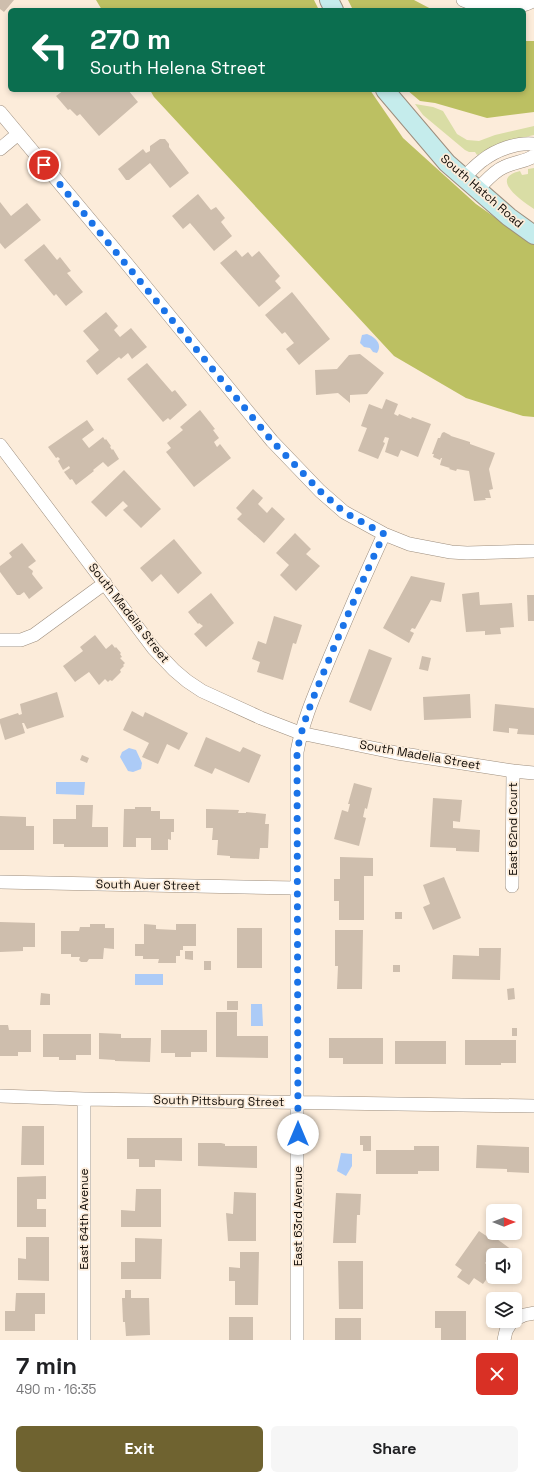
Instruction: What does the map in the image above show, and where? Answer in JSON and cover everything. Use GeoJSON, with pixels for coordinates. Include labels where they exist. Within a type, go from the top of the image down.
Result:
{"type":"FeatureCollection","features":[{"type":"Feature","properties":{"kind":"main road","name":"South Hatch Road"},"geometry":{"type":"LineString","coordinates":[[387,92],[447,163],[509,217],[534,235]]}},
{"type":"Feature","properties":{"kind":"street"},"geometry":{"type":"LineString","coordinates":[[463,0],[468,2],[512,7],[530,3],[534,0]]}},
{"type":"Feature","properties":{"kind":"street"},"geometry":{"type":"LineString","coordinates":[[0,112],[272,441],[320,491],[344,512],[384,534],[409,544],[451,552],[467,553],[534,551]]}},
{"type":"Feature","properties":{"kind":"street"},"geometry":{"type":"LineString","coordinates":[[0,149],[18,134]]}},
{"type":"Feature","properties":{"kind":"street"},"geometry":{"type":"LineString","coordinates":[[471,183],[482,161],[494,153],[528,143],[534,144]]}},
{"type":"Feature","properties":{"kind":"street"},"geometry":{"type":"LineString","coordinates":[[471,183],[504,166],[530,159],[534,156]]}},
{"type":"Feature","properties":{"kind":"street","name":"South Madelia Street"},"geometry":{"type":"LineString","coordinates":[[0,445],[154,649],[187,681],[202,690],[261,718],[300,733],[397,753],[513,771],[534,772]]}},
{"type":"Feature","properties":{"kind":"street","name":"East 63rd Avenue"},"geometry":{"type":"LineString","coordinates":[[297,1340],[297,752],[300,733],[308,709],[362,581],[384,534]]}},
{"type":"Feature","properties":{"kind":"street"},"geometry":{"type":"LineString","coordinates":[[0,640],[21,640],[34,635],[105,583]]}},
{"type":"Feature","properties":{"kind":"street","name":"East 62nd Court"},"geometry":{"type":"LineString","coordinates":[[512,886],[513,771]]}},
{"type":"Feature","properties":{"kind":"street","name":"South Auer Street"},"geometry":{"type":"LineString","coordinates":[[0,882],[297,888]]}},
{"type":"Feature","properties":{"kind":"street","name":"South Pittsburg Street"},"geometry":{"type":"LineString","coordinates":[[0,1096],[84,1099],[534,1106]]}},
{"type":"Feature","properties":{"kind":"street","name":"East 64th Avenue"},"geometry":{"type":"LineString","coordinates":[[84,1099],[84,1340]]}},
{"type":"Feature","properties":{"kind":"street"},"geometry":{"type":"LineString","coordinates":[[522,1316],[534,1313]]}},
{"type":"Feature","properties":{"kind":"street"},"geometry":{"type":"LineString","coordinates":[[504,1340],[508,1328]]}},
{"type":"Feature","properties":{"kind":"green space"},"geometry":{"type":"Polygon","coordinates":[[[96,0],[314,0],[318,8],[101,8],[96,0]]]}},
{"type":"Feature","properties":{"kind":"green space"},"geometry":{"type":"Polygon","coordinates":[[[348,0],[414,0],[429,8],[352,8],[348,0]]]}},
{"type":"Feature","properties":{"kind":"green space"},"geometry":{"type":"Polygon","coordinates":[[[526,41],[534,41],[534,112],[487,118],[435,103],[420,101],[409,92],[526,92],[526,41]]]}},
{"type":"Feature","properties":{"kind":"green space"},"geometry":{"type":"Polygon","coordinates":[[[151,92],[371,92],[403,138],[476,204],[534,245],[534,417],[523,416],[466,398],[394,356],[154,97],[151,92]]]}},
{"type":"Feature","properties":{"kind":"green space"},"geometry":{"type":"Polygon","coordinates":[[[415,104],[433,107],[443,111],[457,134],[467,140],[479,141],[495,135],[534,126],[534,135],[505,143],[477,155],[475,152],[465,150],[423,115],[415,104]]]}},
{"type":"Feature","properties":{"kind":"green space"},"geometry":{"type":"Polygon","coordinates":[[[534,168],[534,209],[516,196],[507,184],[507,179],[511,175],[520,171],[522,175],[528,174],[528,169],[534,168]]]}},
{"type":"Feature","properties":{"kind":"water"},"geometry":{"type":"Polygon","coordinates":[[[367,334],[373,337],[379,344],[379,350],[377,353],[373,352],[370,348],[364,347],[360,343],[362,335],[367,334]]]}},
{"type":"Feature","properties":{"kind":"water"},"geometry":{"type":"Polygon","coordinates":[[[129,748],[136,750],[142,763],[141,769],[133,772],[128,771],[120,757],[122,752],[129,748]]]}},
{"type":"Feature","properties":{"kind":"water"},"geometry":{"type":"Polygon","coordinates":[[[56,782],[85,782],[84,795],[56,794],[56,782]]]}},
{"type":"Feature","properties":{"kind":"water"},"geometry":{"type":"Polygon","coordinates":[[[135,974],[163,974],[163,985],[135,985],[135,974]]]}},
{"type":"Feature","properties":{"kind":"water"},"geometry":{"type":"Polygon","coordinates":[[[251,1004],[262,1004],[263,1026],[251,1026],[251,1004]]]}},
{"type":"Feature","properties":{"kind":"water"},"geometry":{"type":"Polygon","coordinates":[[[341,1153],[352,1154],[352,1166],[346,1176],[337,1171],[341,1153]]]}},
{"type":"Feature","properties":{"kind":"building"},"geometry":{"type":"Polygon","coordinates":[[[0,0],[14,0],[4,12],[0,9],[0,0]]]}},
{"type":"Feature","properties":{"kind":"building"},"geometry":{"type":"Polygon","coordinates":[[[61,92],[130,92],[138,102],[99,136],[80,114],[77,116],[70,109],[68,110],[56,96],[61,92]]]}},
{"type":"Feature","properties":{"kind":"building"},"geometry":{"type":"Polygon","coordinates":[[[160,139],[165,139],[169,144],[169,147],[189,173],[170,188],[150,163],[129,180],[126,180],[118,169],[143,149],[146,153],[150,151],[150,146],[160,139]]]}},
{"type":"Feature","properties":{"kind":"building"},"geometry":{"type":"Polygon","coordinates":[[[198,194],[211,210],[216,207],[225,218],[221,222],[232,236],[214,251],[190,223],[183,229],[172,216],[198,194]]]}},
{"type":"Feature","properties":{"kind":"building"},"geometry":{"type":"Polygon","coordinates":[[[0,202],[11,216],[27,203],[41,220],[5,249],[0,243],[0,202]]]}},
{"type":"Feature","properties":{"kind":"building"},"geometry":{"type":"Polygon","coordinates":[[[44,244],[57,260],[60,257],[71,271],[67,273],[83,292],[66,306],[56,294],[54,296],[24,260],[44,244]]]}},
{"type":"Feature","properties":{"kind":"building"},"geometry":{"type":"Polygon","coordinates":[[[236,250],[242,257],[248,252],[252,257],[259,251],[280,276],[275,281],[281,288],[259,307],[220,263],[236,250]]]}},
{"type":"Feature","properties":{"kind":"building"},"geometry":{"type":"Polygon","coordinates":[[[292,292],[330,339],[299,365],[286,349],[294,343],[285,332],[282,334],[265,315],[292,292]]]}},
{"type":"Feature","properties":{"kind":"building"},"geometry":{"type":"Polygon","coordinates":[[[106,312],[118,326],[114,330],[120,337],[131,328],[147,347],[132,359],[128,353],[121,359],[119,357],[97,375],[86,361],[99,350],[83,331],[106,312]]]}},
{"type":"Feature","properties":{"kind":"building"},"geometry":{"type":"Polygon","coordinates":[[[360,354],[384,373],[367,394],[350,395],[350,403],[338,393],[316,395],[315,370],[337,369],[349,355],[360,354]]]}},
{"type":"Feature","properties":{"kind":"building"},"geometry":{"type":"Polygon","coordinates":[[[147,363],[172,392],[175,390],[187,405],[170,420],[168,418],[163,422],[127,379],[147,363]]]}},
{"type":"Feature","properties":{"kind":"building"},"geometry":{"type":"Polygon","coordinates":[[[386,399],[398,404],[394,414],[398,416],[399,414],[411,419],[412,417],[431,424],[418,457],[401,450],[398,457],[385,452],[389,438],[385,437],[383,442],[385,443],[378,459],[358,451],[367,428],[361,426],[369,404],[382,409],[386,399]]]}},
{"type":"Feature","properties":{"kind":"building"},"geometry":{"type":"Polygon","coordinates":[[[200,410],[215,429],[213,430],[219,438],[214,442],[217,447],[220,444],[231,458],[194,487],[166,452],[171,448],[167,443],[183,430],[180,427],[200,410]]]}},
{"type":"Feature","properties":{"kind":"building"},"geometry":{"type":"Polygon","coordinates":[[[87,420],[94,430],[82,439],[89,448],[103,437],[105,440],[106,439],[119,459],[108,467],[103,462],[76,485],[64,472],[70,468],[69,466],[63,470],[58,461],[60,459],[58,457],[56,458],[48,447],[87,420]]]}},
{"type":"Feature","properties":{"kind":"building"},"geometry":{"type":"Polygon","coordinates":[[[444,432],[495,453],[489,469],[493,489],[489,490],[491,498],[474,501],[469,471],[457,469],[456,471],[449,469],[450,468],[440,465],[442,458],[440,460],[433,457],[434,454],[432,454],[438,438],[440,438],[444,432]]]}},
{"type":"Feature","properties":{"kind":"building"},"geometry":{"type":"Polygon","coordinates":[[[124,470],[161,509],[141,528],[123,510],[128,506],[123,501],[106,517],[91,502],[124,470]]]}},
{"type":"Feature","properties":{"kind":"building"},"geometry":{"type":"Polygon","coordinates":[[[253,489],[263,498],[258,504],[267,513],[272,507],[285,519],[264,543],[237,519],[242,514],[236,508],[253,489]]]}},
{"type":"Feature","properties":{"kind":"building"},"geometry":{"type":"Polygon","coordinates":[[[295,533],[311,549],[306,554],[320,566],[296,591],[280,575],[289,565],[276,553],[295,533]]]}},
{"type":"Feature","properties":{"kind":"building"},"geometry":{"type":"Polygon","coordinates":[[[174,539],[202,573],[178,594],[161,574],[152,582],[140,568],[174,539]]]}},
{"type":"Feature","properties":{"kind":"building"},"geometry":{"type":"Polygon","coordinates":[[[22,543],[36,561],[28,567],[33,571],[32,574],[43,588],[29,599],[24,592],[17,595],[0,572],[0,566],[12,557],[9,553],[22,543]]]}},
{"type":"Feature","properties":{"kind":"building"},"geometry":{"type":"Polygon","coordinates":[[[411,576],[445,583],[441,602],[431,600],[415,629],[412,628],[410,631],[414,633],[409,643],[383,628],[411,576]]]}},
{"type":"Feature","properties":{"kind":"building"},"geometry":{"type":"Polygon","coordinates":[[[479,592],[480,605],[512,603],[514,627],[500,628],[501,634],[485,635],[485,631],[466,632],[462,594],[479,592]]]}},
{"type":"Feature","properties":{"kind":"building"},"geometry":{"type":"Polygon","coordinates":[[[211,593],[234,623],[206,647],[194,634],[203,626],[199,623],[198,624],[188,612],[211,593]]]}},
{"type":"Feature","properties":{"kind":"building"},"geometry":{"type":"Polygon","coordinates":[[[527,595],[534,595],[534,621],[528,621],[527,595]]]}},
{"type":"Feature","properties":{"kind":"building"},"geometry":{"type":"Polygon","coordinates":[[[274,616],[302,625],[296,644],[293,643],[283,680],[257,672],[260,662],[252,659],[258,641],[266,644],[274,616]]]}},
{"type":"Feature","properties":{"kind":"building"},"geometry":{"type":"Polygon","coordinates":[[[95,635],[106,649],[112,644],[115,648],[116,647],[121,653],[120,654],[122,657],[120,658],[125,663],[123,665],[124,666],[120,670],[121,672],[112,681],[110,680],[108,682],[105,679],[99,685],[89,672],[75,682],[63,666],[83,651],[80,647],[95,635]]]}},
{"type":"Feature","properties":{"kind":"building"},"geometry":{"type":"Polygon","coordinates":[[[369,649],[392,658],[371,711],[349,702],[369,649]]]}},
{"type":"Feature","properties":{"kind":"building"},"geometry":{"type":"Polygon","coordinates":[[[422,656],[431,658],[428,671],[419,669],[422,656]]]}},
{"type":"Feature","properties":{"kind":"building"},"geometry":{"type":"Polygon","coordinates":[[[57,692],[64,717],[27,729],[24,723],[22,723],[25,733],[5,740],[0,719],[18,713],[19,715],[22,714],[20,704],[57,692]]]}},
{"type":"Feature","properties":{"kind":"building"},"geometry":{"type":"Polygon","coordinates":[[[470,694],[471,718],[424,720],[423,697],[470,694]]]}},
{"type":"Feature","properties":{"kind":"building"},"geometry":{"type":"Polygon","coordinates":[[[495,704],[534,708],[534,735],[517,734],[518,729],[509,728],[509,733],[493,731],[495,704]]]}},
{"type":"Feature","properties":{"kind":"building"},"geometry":{"type":"Polygon","coordinates":[[[132,711],[143,717],[145,712],[188,733],[179,750],[167,744],[158,764],[142,757],[149,743],[123,730],[132,711]]]}},
{"type":"Feature","properties":{"kind":"building"},"geometry":{"type":"Polygon","coordinates":[[[206,737],[240,752],[243,747],[261,755],[249,783],[215,768],[212,774],[194,766],[206,737]]]}},
{"type":"Feature","properties":{"kind":"building"},"geometry":{"type":"Polygon","coordinates":[[[82,755],[89,758],[87,763],[80,760],[82,755]]]}},
{"type":"Feature","properties":{"kind":"building"},"geometry":{"type":"Polygon","coordinates":[[[354,783],[372,788],[367,809],[365,808],[363,817],[366,818],[359,846],[334,839],[342,810],[348,812],[350,804],[348,804],[354,783]]]}},
{"type":"Feature","properties":{"kind":"building"},"geometry":{"type":"Polygon","coordinates":[[[433,798],[462,800],[460,822],[453,821],[453,828],[480,830],[479,852],[456,851],[456,848],[430,847],[433,798]]]}},
{"type":"Feature","properties":{"kind":"building"},"geometry":{"type":"Polygon","coordinates":[[[76,805],[93,805],[92,827],[108,827],[108,847],[64,847],[64,844],[53,844],[53,819],[76,819],[76,805]]]}},
{"type":"Feature","properties":{"kind":"building"},"geometry":{"type":"Polygon","coordinates":[[[135,807],[151,807],[151,811],[160,811],[160,819],[174,819],[174,832],[171,832],[171,840],[168,839],[168,850],[151,850],[151,838],[136,838],[136,847],[123,847],[124,809],[135,809],[135,807]]]}},
{"type":"Feature","properties":{"kind":"building"},"geometry":{"type":"Polygon","coordinates":[[[206,809],[239,810],[238,813],[246,812],[266,814],[265,824],[269,824],[268,848],[260,848],[259,859],[230,858],[230,856],[217,855],[218,840],[212,840],[213,828],[206,828],[206,809]]]}},
{"type":"Feature","properties":{"kind":"building"},"geometry":{"type":"Polygon","coordinates":[[[0,816],[26,817],[26,826],[34,826],[34,850],[0,850],[0,816]]]}},
{"type":"Feature","properties":{"kind":"building"},"geometry":{"type":"Polygon","coordinates":[[[340,857],[373,858],[373,876],[364,876],[364,920],[339,920],[339,901],[334,901],[334,879],[340,879],[340,857]]]}},
{"type":"Feature","properties":{"kind":"building"},"geometry":{"type":"Polygon","coordinates":[[[444,877],[461,918],[433,930],[423,907],[430,904],[423,885],[444,877]]]}},
{"type":"Feature","properties":{"kind":"building"},"geometry":{"type":"Polygon","coordinates":[[[395,912],[402,912],[402,919],[395,919],[395,912]]]}},
{"type":"Feature","properties":{"kind":"building"},"geometry":{"type":"Polygon","coordinates":[[[0,922],[35,923],[35,947],[23,947],[23,951],[0,952],[0,922]]]}},
{"type":"Feature","properties":{"kind":"building"},"geometry":{"type":"Polygon","coordinates":[[[90,924],[105,924],[105,928],[114,928],[114,949],[104,948],[103,959],[89,959],[87,962],[81,962],[79,960],[80,957],[71,957],[71,954],[61,954],[61,931],[79,931],[80,927],[90,927],[90,924]]]}},
{"type":"Feature","properties":{"kind":"building"},"geometry":{"type":"Polygon","coordinates":[[[144,924],[156,925],[156,929],[176,930],[176,924],[196,924],[196,946],[183,946],[183,950],[180,950],[180,956],[176,956],[176,963],[158,963],[159,959],[143,959],[143,956],[135,956],[135,944],[144,944],[144,924]]]}},
{"type":"Feature","properties":{"kind":"building"},"geometry":{"type":"Polygon","coordinates":[[[237,928],[262,928],[262,968],[237,968],[237,928]]]}},
{"type":"Feature","properties":{"kind":"building"},"geometry":{"type":"Polygon","coordinates":[[[335,930],[363,930],[362,989],[337,989],[338,966],[335,966],[335,930]]]}},
{"type":"Feature","properties":{"kind":"building"},"geometry":{"type":"Polygon","coordinates":[[[479,948],[501,948],[500,980],[452,979],[453,955],[479,956],[479,948]]]}},
{"type":"Feature","properties":{"kind":"building"},"geometry":{"type":"Polygon","coordinates":[[[185,951],[193,951],[193,960],[185,959],[185,951]]]}},
{"type":"Feature","properties":{"kind":"building"},"geometry":{"type":"Polygon","coordinates":[[[204,961],[211,961],[211,970],[204,970],[204,961]]]}},
{"type":"Feature","properties":{"kind":"building"},"geometry":{"type":"Polygon","coordinates":[[[393,965],[400,965],[400,972],[393,972],[393,965]]]}},
{"type":"Feature","properties":{"kind":"building"},"geometry":{"type":"Polygon","coordinates":[[[514,988],[515,999],[508,1000],[507,989],[514,988]]]}},
{"type":"Feature","properties":{"kind":"building"},"geometry":{"type":"Polygon","coordinates":[[[41,993],[50,994],[50,1005],[40,1005],[41,993]]]}},
{"type":"Feature","properties":{"kind":"building"},"geometry":{"type":"Polygon","coordinates":[[[227,1001],[238,1001],[238,1010],[227,1010],[227,1001]]]}},
{"type":"Feature","properties":{"kind":"building"},"geometry":{"type":"Polygon","coordinates":[[[216,1012],[237,1012],[237,1036],[268,1036],[268,1058],[216,1057],[216,1012]]]}},
{"type":"Feature","properties":{"kind":"building"},"geometry":{"type":"Polygon","coordinates":[[[0,1025],[8,1025],[9,1030],[31,1030],[31,1052],[18,1052],[18,1056],[0,1056],[0,1025]]]}},
{"type":"Feature","properties":{"kind":"building"},"geometry":{"type":"Polygon","coordinates":[[[512,1028],[517,1028],[517,1036],[512,1036],[512,1028]]]}},
{"type":"Feature","properties":{"kind":"building"},"geometry":{"type":"Polygon","coordinates":[[[161,1030],[207,1030],[207,1052],[191,1052],[191,1057],[175,1057],[175,1053],[161,1053],[161,1030]]]}},
{"type":"Feature","properties":{"kind":"building"},"geometry":{"type":"Polygon","coordinates":[[[99,1033],[121,1034],[121,1038],[151,1038],[150,1062],[99,1059],[99,1033]]]}},
{"type":"Feature","properties":{"kind":"building"},"geometry":{"type":"Polygon","coordinates":[[[43,1034],[91,1034],[91,1055],[76,1055],[76,1060],[59,1060],[59,1057],[43,1057],[43,1034]]]}},
{"type":"Feature","properties":{"kind":"building"},"geometry":{"type":"Polygon","coordinates":[[[329,1038],[383,1038],[383,1064],[343,1064],[343,1058],[329,1058],[329,1038]]]}},
{"type":"Feature","properties":{"kind":"building"},"geometry":{"type":"Polygon","coordinates":[[[465,1040],[516,1040],[516,1063],[501,1063],[501,1065],[465,1065],[465,1040]]]}},
{"type":"Feature","properties":{"kind":"building"},"geometry":{"type":"Polygon","coordinates":[[[395,1041],[446,1041],[446,1064],[395,1064],[395,1041]]]}},
{"type":"Feature","properties":{"kind":"building"},"geometry":{"type":"Polygon","coordinates":[[[22,1126],[44,1126],[44,1165],[21,1165],[22,1126]]]}},
{"type":"Feature","properties":{"kind":"building"},"geometry":{"type":"Polygon","coordinates":[[[360,1136],[371,1136],[371,1151],[363,1151],[363,1145],[360,1145],[360,1136]]]}},
{"type":"Feature","properties":{"kind":"building"},"geometry":{"type":"Polygon","coordinates":[[[127,1138],[182,1138],[182,1161],[155,1160],[155,1167],[139,1167],[139,1159],[127,1159],[127,1138]]]}},
{"type":"Feature","properties":{"kind":"building"},"geometry":{"type":"Polygon","coordinates":[[[198,1143],[221,1143],[225,1144],[225,1146],[257,1146],[257,1168],[198,1166],[198,1143]]]}},
{"type":"Feature","properties":{"kind":"building"},"geometry":{"type":"Polygon","coordinates":[[[477,1145],[529,1147],[529,1173],[507,1172],[507,1169],[476,1168],[477,1145]]]}},
{"type":"Feature","properties":{"kind":"building"},"geometry":{"type":"Polygon","coordinates":[[[414,1146],[439,1146],[439,1171],[418,1171],[418,1174],[376,1174],[376,1150],[414,1150],[414,1146]]]}},
{"type":"Feature","properties":{"kind":"building"},"geometry":{"type":"Polygon","coordinates":[[[46,1176],[46,1199],[37,1199],[37,1209],[46,1209],[46,1227],[17,1227],[17,1177],[46,1176]]]}},
{"type":"Feature","properties":{"kind":"building"},"geometry":{"type":"Polygon","coordinates":[[[136,1189],[161,1189],[161,1227],[121,1227],[121,1210],[135,1211],[136,1189]]]}},
{"type":"Feature","properties":{"kind":"building"},"geometry":{"type":"Polygon","coordinates":[[[234,1192],[256,1193],[256,1241],[228,1241],[226,1213],[233,1214],[234,1192]]]}},
{"type":"Feature","properties":{"kind":"building"},"geometry":{"type":"Polygon","coordinates":[[[336,1193],[361,1194],[360,1215],[357,1215],[356,1243],[333,1243],[336,1193]]]}},
{"type":"Feature","properties":{"kind":"building"},"geometry":{"type":"Polygon","coordinates":[[[479,1231],[486,1236],[486,1240],[498,1240],[509,1248],[486,1248],[486,1280],[483,1284],[474,1278],[469,1285],[457,1277],[462,1270],[455,1265],[479,1231]]]}},
{"type":"Feature","properties":{"kind":"building"},"geometry":{"type":"Polygon","coordinates":[[[26,1237],[49,1237],[49,1281],[18,1280],[18,1258],[26,1259],[26,1237]]]}},
{"type":"Feature","properties":{"kind":"building"},"geometry":{"type":"Polygon","coordinates":[[[135,1238],[162,1239],[161,1279],[121,1279],[121,1262],[135,1262],[135,1238]]]}},
{"type":"Feature","properties":{"kind":"building"},"geometry":{"type":"Polygon","coordinates":[[[240,1252],[259,1252],[258,1305],[235,1305],[235,1281],[229,1281],[229,1267],[240,1268],[240,1252]]]}},
{"type":"Feature","properties":{"kind":"building"},"geometry":{"type":"Polygon","coordinates":[[[338,1261],[363,1261],[363,1309],[339,1309],[338,1261]]]}},
{"type":"Feature","properties":{"kind":"building"},"geometry":{"type":"Polygon","coordinates":[[[125,1290],[131,1290],[131,1298],[149,1298],[150,1335],[126,1336],[125,1322],[123,1322],[122,1298],[125,1298],[125,1290]]]}},
{"type":"Feature","properties":{"kind":"building"},"geometry":{"type":"Polygon","coordinates":[[[16,1293],[45,1293],[45,1314],[35,1314],[35,1331],[5,1331],[5,1311],[15,1311],[16,1293]]]}},
{"type":"Feature","properties":{"kind":"building"},"geometry":{"type":"Polygon","coordinates":[[[435,1311],[466,1311],[466,1340],[441,1340],[441,1328],[435,1328],[435,1311]]]}},
{"type":"Feature","properties":{"kind":"building"},"geometry":{"type":"Polygon","coordinates":[[[229,1317],[253,1317],[253,1340],[229,1340],[229,1317]]]}},
{"type":"Feature","properties":{"kind":"building"},"geometry":{"type":"Polygon","coordinates":[[[335,1318],[361,1318],[361,1340],[335,1340],[335,1318]]]}},
{"type":"Feature","properties":{"kind":"route"},"geometry":{"type":"LineString","coordinates":[[44,165],[272,441],[320,491],[344,512],[384,534],[362,581],[308,709],[300,733],[297,752],[298,1134]]}}]}
